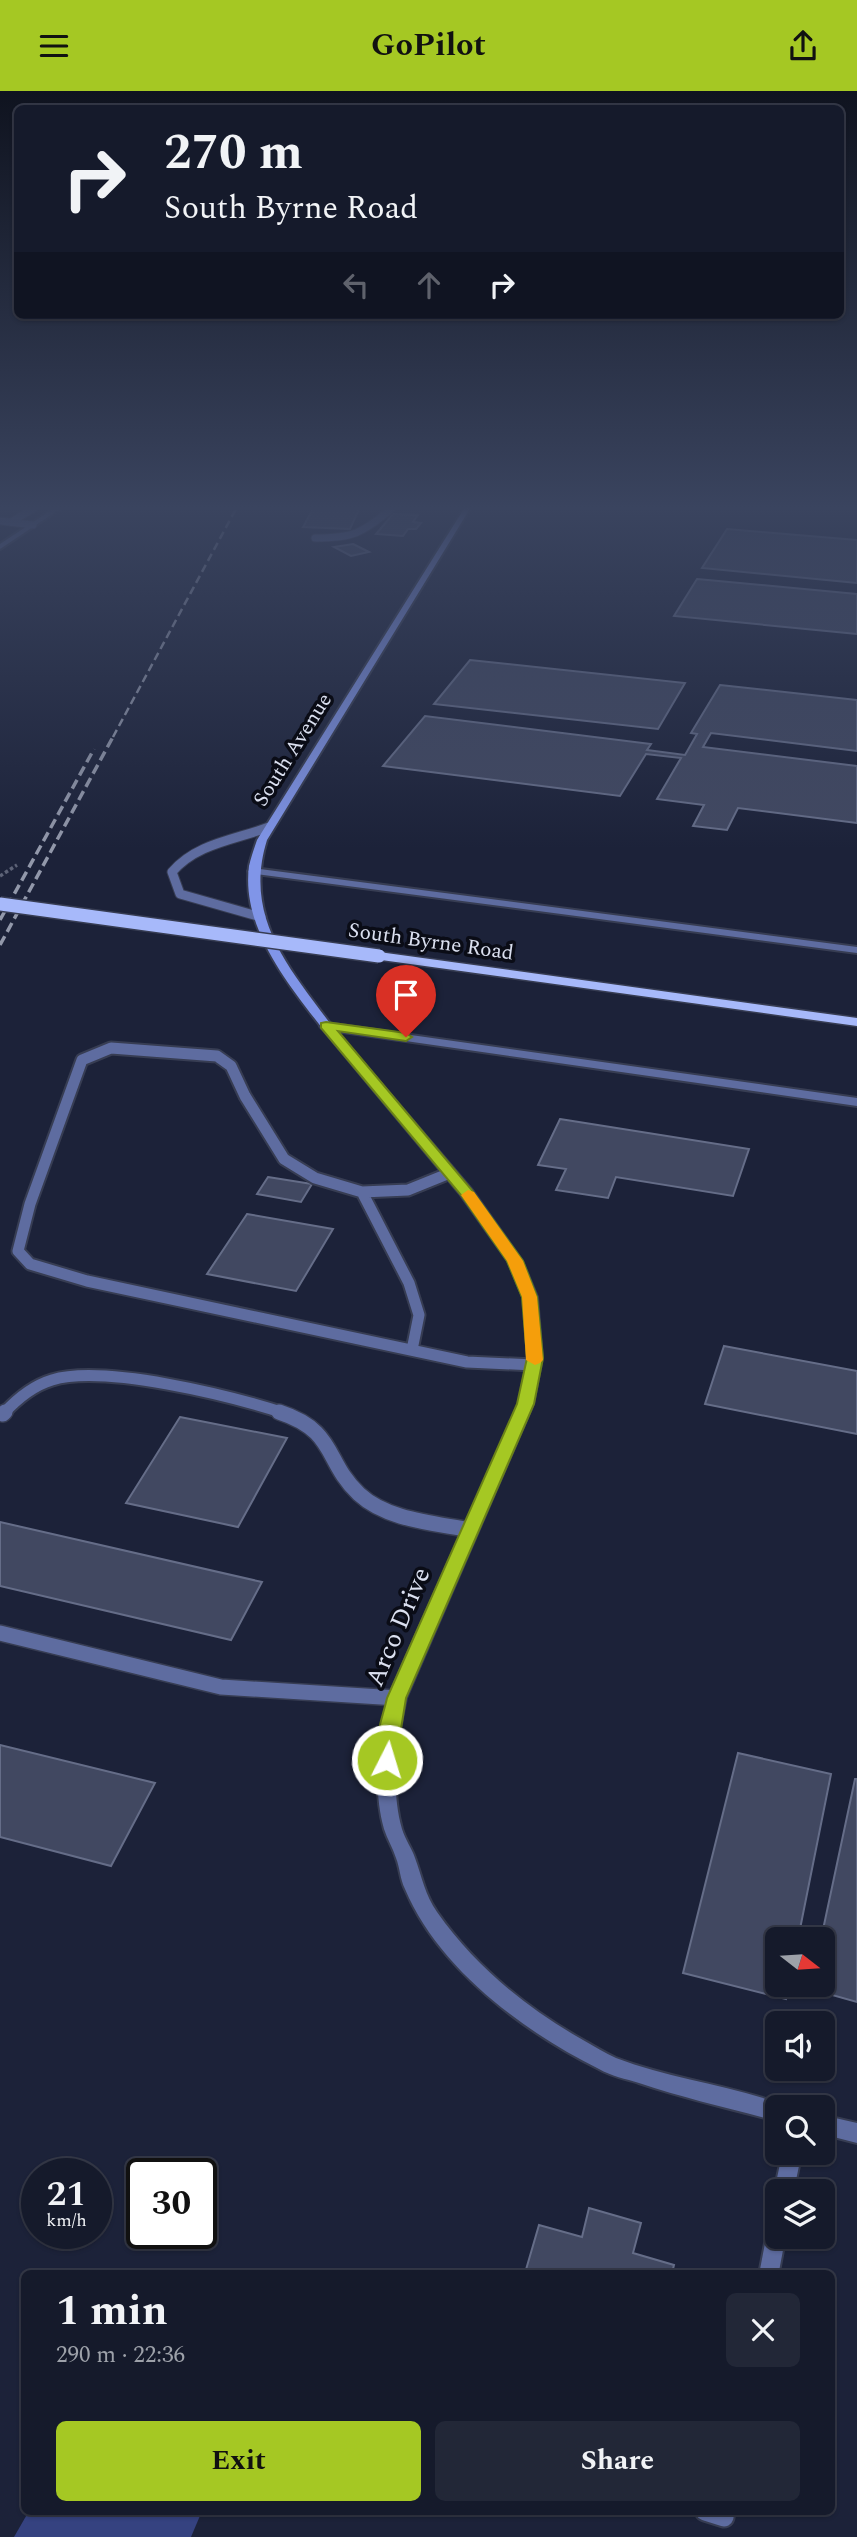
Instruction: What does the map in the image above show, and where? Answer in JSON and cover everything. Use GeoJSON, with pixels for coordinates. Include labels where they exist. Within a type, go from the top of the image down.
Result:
{"type":"FeatureCollection","features":[{"type":"Feature","properties":{"kind":"main road","name":"South Byrne Road"},"geometry":{"type":"LineString","coordinates":[[0,904],[857,1022]]}},
{"type":"Feature","properties":{"kind":"street","name":"South Avenue"},"geometry":{"type":"LineString","coordinates":[[326,1026],[281,963],[261,917],[253,870],[269,827],[397,621]]}},
{"type":"Feature","properties":{"kind":"street","name":"South Byrne Road"},"geometry":{"type":"LineString","coordinates":[[253,870],[857,950]]}},
{"type":"Feature","properties":{"kind":"street"},"geometry":{"type":"LineString","coordinates":[[326,1026],[857,1103]]}},
{"type":"Feature","properties":{"kind":"street","name":"Arco Drive"},"geometry":{"type":"LineString","coordinates":[[326,1026],[490,1223],[515,1261],[530,1297],[534,1364],[526,1404],[397,1698],[387,1753],[387,1781],[393,1829],[406,1859],[413,1887],[429,1917],[462,1957],[493,1989],[537,2024],[608,2064],[666,2083],[765,2109]]}},
{"type":"Feature","properties":{"kind":"street"},"geometry":{"type":"LineString","coordinates":[[835,2127],[857,2133]]}},
{"type":"Feature","properties":{"kind":"lane"},"geometry":{"type":"LineString","coordinates":[[261,917],[180,894],[172,872],[177,864],[192,853],[269,827]]}},
{"type":"Feature","properties":{"kind":"lane"},"geometry":{"type":"LineString","coordinates":[[450,1173],[418,1190],[399,1193],[362,1192],[315,1178],[284,1159],[245,1096],[231,1066],[217,1056],[111,1048],[82,1060],[30,1204],[18,1251],[30,1264],[88,1281],[467,1362],[534,1364]]}},
{"type":"Feature","properties":{"kind":"lane"},"geometry":{"type":"LineString","coordinates":[[362,1192],[409,1283],[419,1315],[412,1350]]}},
{"type":"Feature","properties":{"kind":"lane"},"geometry":{"type":"LineString","coordinates":[[3,1414],[15,1400],[32,1389],[57,1378],[83,1375],[189,1390],[243,1402],[290,1415],[319,1432],[359,1494],[376,1506],[470,1530]]}},
{"type":"Feature","properties":{"kind":"lane"},"geometry":{"type":"LineString","coordinates":[[0,1633],[221,1687],[397,1698]]}},
{"type":"Feature","properties":{"kind":"lane"},"geometry":{"type":"LineString","coordinates":[[770,2270],[774,2249]]}},
{"type":"Feature","properties":{"kind":"path"},"geometry":{"type":"LineString","coordinates":[[0,876],[17,865]]}},
{"type":"Feature","properties":{"kind":"shaded area"},"geometry":{"type":"Polygon","coordinates":[[[27,2515],[200,2515],[191,2537],[14,2537],[27,2515]]]}},
{"type":"Feature","properties":{"kind":"building"},"geometry":{"type":"Polygon","coordinates":[[[726,621],[857,621],[857,634],[726,621]]]}},
{"type":"Feature","properties":{"kind":"building"},"geometry":{"type":"Polygon","coordinates":[[[470,660],[685,683],[658,729],[434,704],[470,660]]]}},
{"type":"Feature","properties":{"kind":"building"},"geometry":{"type":"Polygon","coordinates":[[[720,685],[857,700],[857,751],[711,733],[703,747],[857,766],[857,823],[738,808],[727,830],[693,826],[704,805],[657,799],[681,758],[646,754],[620,796],[383,766],[425,716],[651,744],[647,750],[685,755],[697,734],[691,733],[720,685]]]}},
{"type":"Feature","properties":{"kind":"building"},"geometry":{"type":"Polygon","coordinates":[[[560,1119],[749,1149],[733,1196],[616,1177],[608,1198],[556,1190],[566,1169],[538,1165],[560,1119]]]}},
{"type":"Feature","properties":{"kind":"building"},"geometry":{"type":"Polygon","coordinates":[[[268,1177],[312,1184],[301,1202],[257,1194],[268,1177]]]}},
{"type":"Feature","properties":{"kind":"building"},"geometry":{"type":"Polygon","coordinates":[[[247,1214],[333,1229],[296,1291],[207,1274],[247,1214]]]}},
{"type":"Feature","properties":{"kind":"building"},"geometry":{"type":"Polygon","coordinates":[[[724,1346],[857,1371],[857,1434],[705,1404],[724,1346]]]}},
{"type":"Feature","properties":{"kind":"building"},"geometry":{"type":"Polygon","coordinates":[[[180,1417],[287,1438],[238,1527],[126,1503],[180,1417]]]}},
{"type":"Feature","properties":{"kind":"building"},"geometry":{"type":"Polygon","coordinates":[[[0,1522],[262,1582],[231,1640],[0,1586],[0,1522]]]}},
{"type":"Feature","properties":{"kind":"building"},"geometry":{"type":"Polygon","coordinates":[[[0,1745],[155,1783],[111,1866],[0,1837],[0,1745]]]}},
{"type":"Feature","properties":{"kind":"building"},"geometry":{"type":"Polygon","coordinates":[[[738,1753],[831,1774],[800,1927],[765,1927],[765,1994],[683,1973],[738,1753]]]}},
{"type":"Feature","properties":{"kind":"building"},"geometry":{"type":"Polygon","coordinates":[[[857,1779],[857,2002],[835,1996],[835,1927],[824,1927],[857,1779]]]}},
{"type":"Feature","properties":{"kind":"building"},"geometry":{"type":"Polygon","coordinates":[[[589,2208],[641,2223],[633,2253],[674,2265],[673,2270],[526,2270],[539,2225],[582,2237],[589,2208]]]}},
{"type":"Feature","properties":{"kind":"railway"},"geometry":{"type":"LineString","coordinates":[[113,737],[175,621]]}},
{"type":"Feature","properties":{"kind":"railway"},"geometry":{"type":"LineString","coordinates":[[0,945],[114,735]]}},
{"type":"Feature","properties":{"kind":"railway"},"geometry":{"type":"LineString","coordinates":[[0,920],[94,749]]}},
{"type":"Feature","properties":{"kind":"slow traffic"},"geometry":{"type":"LineString","coordinates":[[468,1195],[515,1261],[530,1297],[535,1360]]}},
{"type":"Feature","properties":{"kind":"route"},"geometry":{"type":"LineString","coordinates":[[387,1760],[388,1739],[397,1698],[526,1404],[535,1358],[530,1297],[515,1261],[466,1192],[326,1026],[406,1037]]}}]}
